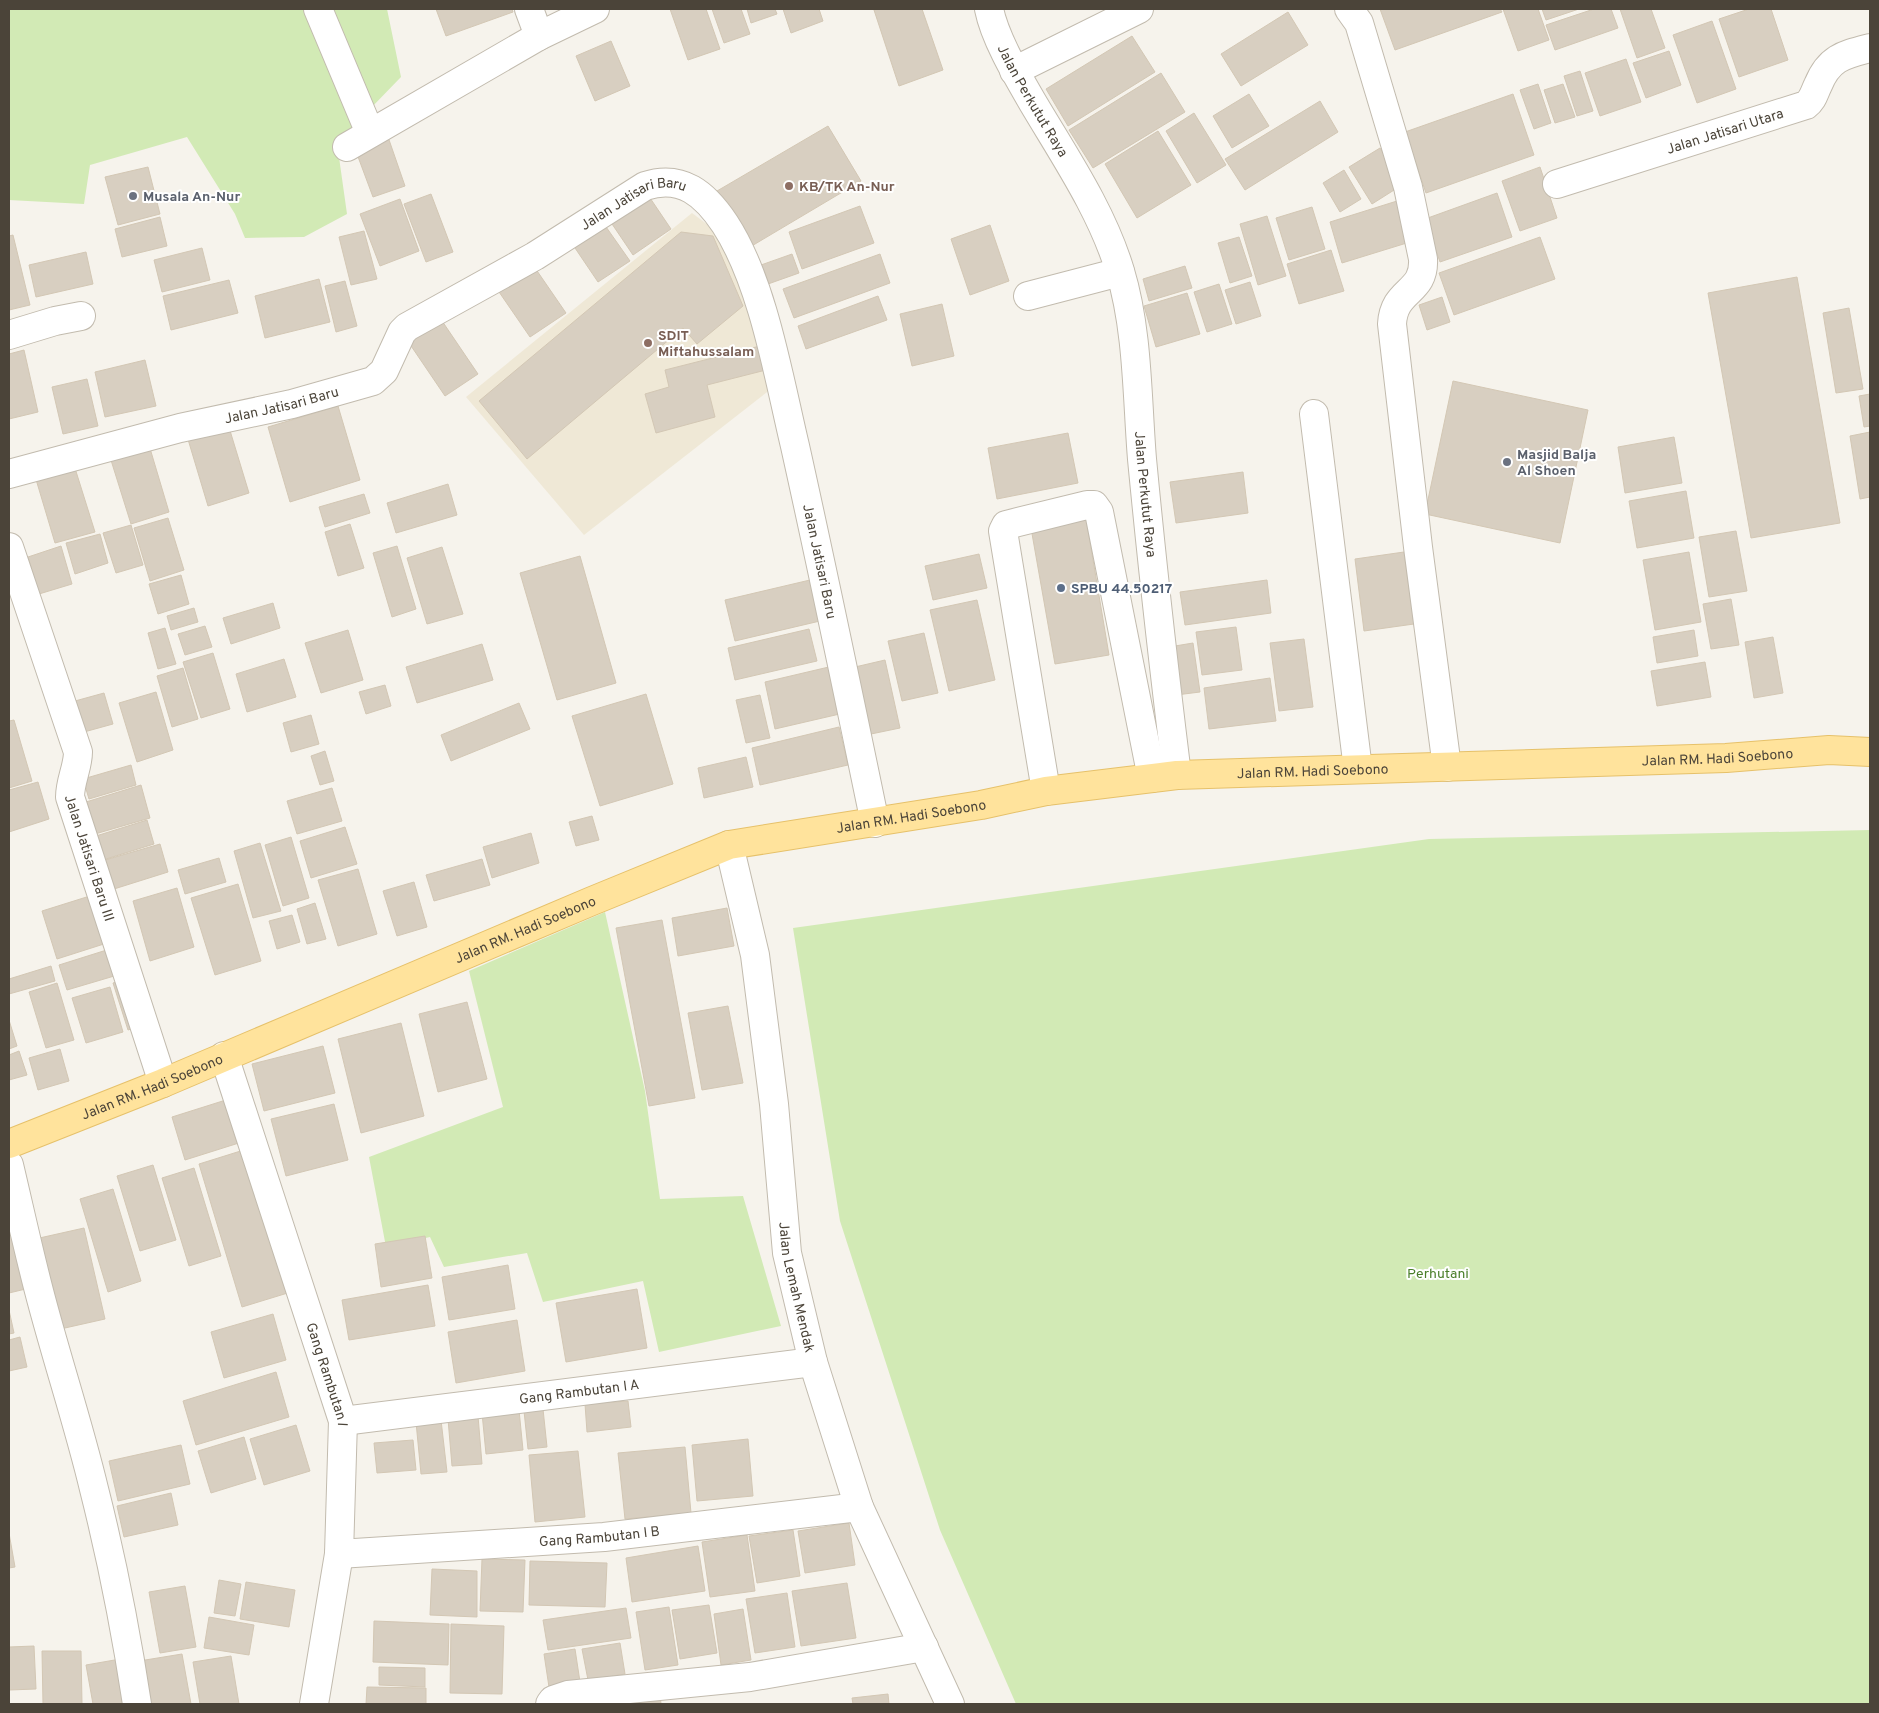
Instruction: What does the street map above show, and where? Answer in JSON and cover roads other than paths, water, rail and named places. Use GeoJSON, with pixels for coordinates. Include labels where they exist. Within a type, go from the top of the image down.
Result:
{"type":"FeatureCollection","features":[{"type":"Feature","properties":{"kind":"main road","name":"Jalan RM. Hadi Soebono"},"geometry":{"type":"LineString","coordinates":[[9,1144],[163,1083],[729,845],[981,805],[1046,791],[1164,776],[1358,768],[1726,758],[1829,750],[1870,752]]}},
{"type":"Feature","properties":{"kind":"street"},"geometry":{"type":"LineString","coordinates":[[318,9],[370,133]]}},
{"type":"Feature","properties":{"kind":"street"},"geometry":{"type":"LineString","coordinates":[[528,9],[539,36]]}},
{"type":"Feature","properties":{"kind":"street"},"geometry":{"type":"LineString","coordinates":[[347,147],[539,36],[595,9]]}},
{"type":"Feature","properties":{"kind":"street","name":"Jalan Perkutut Raya"},"geometry":{"type":"LineString","coordinates":[[989,9],[1014,71],[1086,192],[1102,225],[1120,272],[1134,344],[1157,607],[1164,776]]}},
{"type":"Feature","properties":{"kind":"street"},"geometry":{"type":"LineString","coordinates":[[1014,71],[1139,9]]}},
{"type":"Feature","properties":{"kind":"street"},"geometry":{"type":"LineString","coordinates":[[1350,9],[1358,23],[1408,188],[1422,259],[1423,271],[1420,282],[1399,299],[1393,310],[1392,324],[1418,547],[1447,766]]}},
{"type":"Feature","properties":{"kind":"street","name":"Jalan Jatisari Utara"},"geometry":{"type":"LineString","coordinates":[[1557,184],[1806,105],[1812,101],[1826,67],[1833,61],[1870,48]]}},
{"type":"Feature","properties":{"kind":"street","name":"Jalan Jatisari Baru"},"geometry":{"type":"LineString","coordinates":[[9,474],[180,428],[292,404],[373,381],[384,371],[402,332],[407,327],[535,256],[645,186],[661,181],[681,184],[701,195],[725,225],[751,276],[780,382],[833,616],[875,823]]}},
{"type":"Feature","properties":{"kind":"street"},"geometry":{"type":"LineString","coordinates":[[1028,296],[1120,272]]}},
{"type":"Feature","properties":{"kind":"street"},"geometry":{"type":"LineString","coordinates":[[9,335],[55,321],[81,316]]}},
{"type":"Feature","properties":{"kind":"street"},"geometry":{"type":"LineString","coordinates":[[1314,414],[1358,768]]}},
{"type":"Feature","properties":{"kind":"street"},"geometry":{"type":"LineString","coordinates":[[1046,791],[1003,531],[1006,524],[1087,505],[1094,506],[1099,512],[1164,776]]}},
{"type":"Feature","properties":{"kind":"street","name":"Jalan Jatisari Baru III"},"geometry":{"type":"LineString","coordinates":[[9,547],[78,752],[78,762],[70,789],[70,797],[163,1083]]}},
{"type":"Feature","properties":{"kind":"street","name":"Jalan Lemah Mendak"},"geometry":{"type":"LineString","coordinates":[[729,845],[756,955],[774,1104],[786,1253],[813,1362],[858,1507],[950,1704]]}},
{"type":"Feature","properties":{"kind":"street","name":"Gang Rambutan I"},"geometry":{"type":"LineString","coordinates":[[224,1056],[343,1421],[339,1554],[314,1704]]}},
{"type":"Feature","properties":{"kind":"street"},"geometry":{"type":"LineString","coordinates":[[9,1165],[39,1290],[94,1487],[120,1602],[137,1704]]}},
{"type":"Feature","properties":{"kind":"street","name":"Gang Rambutan I A"},"geometry":{"type":"LineString","coordinates":[[343,1421],[813,1362]]}},
{"type":"Feature","properties":{"kind":"street","name":"Gang Rambutan I B"},"geometry":{"type":"LineString","coordinates":[[339,1554],[604,1537],[858,1507]]}},
{"type":"Feature","properties":{"kind":"street"},"geometry":{"type":"LineString","coordinates":[[550,1704],[553,1700],[568,1695],[750,1677],[924,1647]]}},
{"type":"Feature","properties":{"kind":"place","name":"KB/TK An-Nur"},"geometry":{"type":"Point","coordinates":[789,186]}},
{"type":"Feature","properties":{"kind":"place","name":"Musala An-Nur"},"geometry":{"type":"Point","coordinates":[133,196]}},
{"type":"Feature","properties":{"kind":"place","name":"SDIT Miftahussalam"},"geometry":{"type":"Point","coordinates":[648,343]}},
{"type":"Feature","properties":{"kind":"place","name":"Masjid Balja Al Shoen"},"geometry":{"type":"Point","coordinates":[1507,462]}},
{"type":"Feature","properties":{"kind":"place","name":"SPBU 44.50217"},"geometry":{"type":"Point","coordinates":[1061,588]}},
{"type":"Feature","properties":{"kind":"park label","name":"Perhutani"},"geometry":{"type":"Point","coordinates":[1438,1273]}}]}
